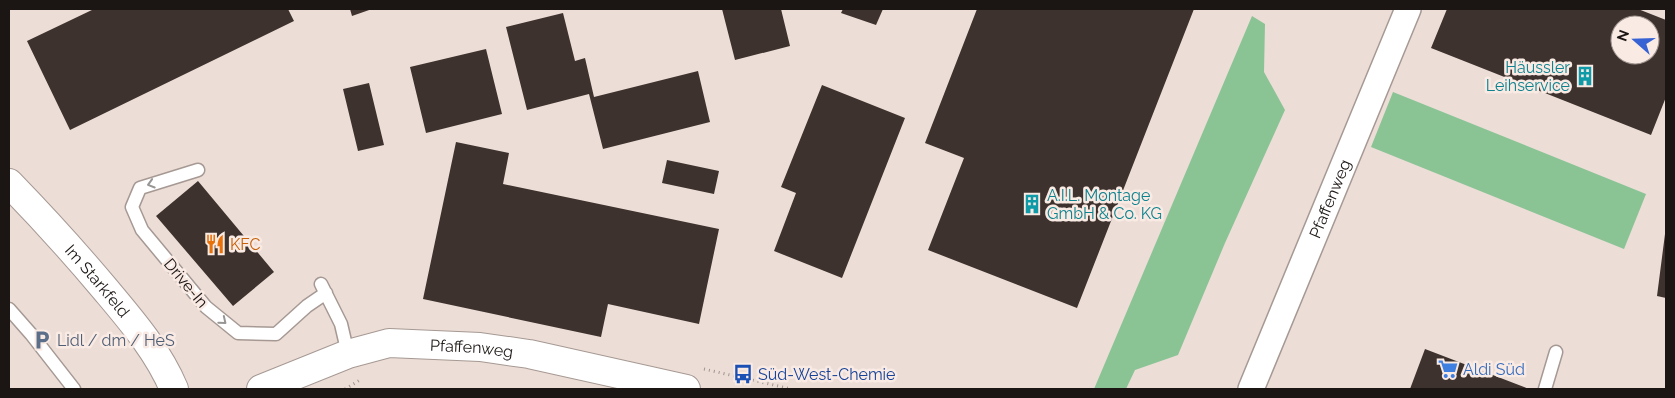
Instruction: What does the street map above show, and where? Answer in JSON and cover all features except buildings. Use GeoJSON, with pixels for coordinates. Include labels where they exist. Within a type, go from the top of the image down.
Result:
{"type":"FeatureCollection","features":[{"type":"Feature","properties":{"kind":"street","name":"Pfaffenweg"},"geometry":{"type":"LineString","coordinates":[[1251,389],[1408,9]]}},
{"type":"Feature","properties":{"kind":"street","name":"Im Starkfeld"},"geometry":{"type":"LineString","coordinates":[[9,183],[140,331],[170,379],[174,389]]}},
{"type":"Feature","properties":{"kind":"street","name":"Pfaffenweg"},"geometry":{"type":"LineString","coordinates":[[261,389],[348,354],[389,343],[480,346],[529,354],[686,389]]}},
{"type":"Feature","properties":{"kind":"lane","name":"Drive-In"},"geometry":{"type":"LineString","coordinates":[[198,170],[140,188],[132,207],[142,230],[206,307],[238,333],[276,334],[307,306],[323,288],[341,324],[348,354]]}},
{"type":"Feature","properties":{"kind":"lane"},"geometry":{"type":"LineString","coordinates":[[9,309],[74,389]]}},
{"type":"Feature","properties":{"kind":"lane"},"geometry":{"type":"LineString","coordinates":[[1546,389],[1556,352]]}},
{"type":"Feature","properties":{"kind":"green space"},"geometry":{"type":"Polygon","coordinates":[[[1252,16],[1265,24],[1264,72],[1285,110],[1225,243],[1178,355],[1135,370],[1126,389],[1094,389],[1252,16]]]}},
{"type":"Feature","properties":{"kind":"green space"},"geometry":{"type":"Polygon","coordinates":[[[1393,92],[1646,194],[1624,249],[1371,147],[1393,92]]]}},
{"type":"Feature","properties":{"kind":"place","name":"Häussler Leihservice"},"geometry":{"type":"Point","coordinates":[1585,76]}},
{"type":"Feature","properties":{"kind":"place","name":"A.I.L. Montage GmbH & Co. KG"},"geometry":{"type":"Point","coordinates":[1032,204]}},
{"type":"Feature","properties":{"kind":"place","name":"KFC"},"geometry":{"type":"Point","coordinates":[215,244]}},
{"type":"Feature","properties":{"kind":"place","name":"Lidl / dm / HeS"},"geometry":{"type":"Point","coordinates":[42,340]}},
{"type":"Feature","properties":{"kind":"place","name":"Aldi Süd"},"geometry":{"type":"Point","coordinates":[1448,369]}},
{"type":"Feature","properties":{"kind":"place","name":"Süd-West-Chemie"},"geometry":{"type":"Point","coordinates":[743,374]}}]}
